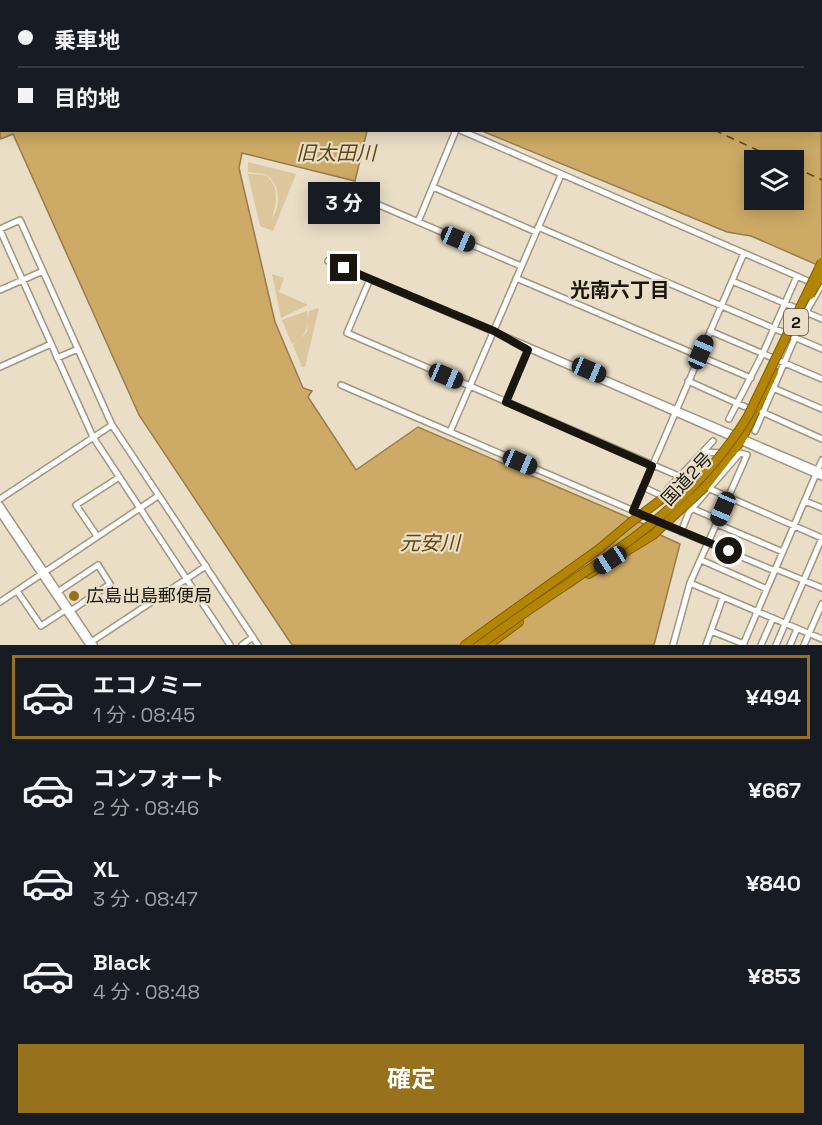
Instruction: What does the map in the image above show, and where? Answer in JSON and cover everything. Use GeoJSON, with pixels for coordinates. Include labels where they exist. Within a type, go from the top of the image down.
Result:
{"type":"FeatureCollection","features":[{"type":"Feature","properties":{"kind":"highway"},"geometry":{"type":"LineString","coordinates":[[480,645],[652,525],[700,482],[733,440],[748,416],[822,262]]}},
{"type":"Feature","properties":{"kind":"highway","name":"国道2号"},"geometry":{"type":"LineString","coordinates":[[488,645],[567,588],[653,535],[708,488],[731,457],[756,415],[804,306],[822,274]]}},
{"type":"Feature","properties":{"kind":"highway","name":"国道2号"},"geometry":{"type":"LineString","coordinates":[[465,645],[600,549],[630,523],[696,474],[731,457]]}},
{"type":"Feature","properties":{"kind":"street"},"geometry":{"type":"LineString","coordinates":[[418,222],[457,132]]}},
{"type":"Feature","properties":{"kind":"street"},"geometry":{"type":"LineString","coordinates":[[463,132],[821,286],[806,312],[774,388],[756,415],[755,431]]}},
{"type":"Feature","properties":{"kind":"street"},"geometry":{"type":"LineString","coordinates":[[450,432],[561,174]]}},
{"type":"Feature","properties":{"kind":"street"},"geometry":{"type":"LineString","coordinates":[[433,187],[822,349]]}},
{"type":"Feature","properties":{"kind":"street"},"geometry":{"type":"LineString","coordinates":[[358,196],[521,266]]}},
{"type":"Feature","properties":{"kind":"street"},"geometry":{"type":"LineString","coordinates":[[230,645],[93,437],[0,230],[20,220],[112,425],[258,645]]}},
{"type":"Feature","properties":{"kind":"street"},"geometry":{"type":"LineString","coordinates":[[633,511],[744,253]]}},
{"type":"Feature","properties":{"kind":"street"},"geometry":{"type":"LineString","coordinates":[[328,261],[819,473]]}},
{"type":"Feature","properties":{"kind":"street"},"geometry":{"type":"LineString","coordinates":[[0,290],[43,271]]}},
{"type":"Feature","properties":{"kind":"street"},"geometry":{"type":"LineString","coordinates":[[729,419],[763,353],[797,276]]}},
{"type":"Feature","properties":{"kind":"street"},"geometry":{"type":"LineString","coordinates":[[516,278],[751,378]]}},
{"type":"Feature","properties":{"kind":"street"},"geometry":{"type":"LineString","coordinates":[[370,279],[347,333],[681,477]]}},
{"type":"Feature","properties":{"kind":"street"},"geometry":{"type":"LineString","coordinates":[[732,280],[822,319]]}},
{"type":"Feature","properties":{"kind":"street"},"geometry":{"type":"LineString","coordinates":[[494,331],[528,350],[676,410]]}},
{"type":"Feature","properties":{"kind":"street"},"geometry":{"type":"LineString","coordinates":[[710,331],[822,379]]}},
{"type":"Feature","properties":{"kind":"street"},"geometry":{"type":"LineString","coordinates":[[0,367],[51,344]]}},
{"type":"Feature","properties":{"kind":"street"},"geometry":{"type":"LineString","coordinates":[[57,358],[78,349]]}},
{"type":"Feature","properties":{"kind":"street"},"geometry":{"type":"LineString","coordinates":[[506,402],[528,350]]}},
{"type":"Feature","properties":{"kind":"street"},"geometry":{"type":"LineString","coordinates":[[688,381],[748,407],[756,415],[822,439]]}},
{"type":"Feature","properties":{"kind":"street"},"geometry":{"type":"LineString","coordinates":[[341,385],[708,544],[822,588]]}},
{"type":"Feature","properties":{"kind":"street"},"geometry":{"type":"LineString","coordinates":[[774,388],[822,409]]}},
{"type":"Feature","properties":{"kind":"street"},"geometry":{"type":"LineString","coordinates":[[0,499],[112,425]]}},
{"type":"Feature","properties":{"kind":"street"},"geometry":{"type":"LineString","coordinates":[[644,507],[681,477],[713,441]]}},
{"type":"Feature","properties":{"kind":"street"},"geometry":{"type":"LineString","coordinates":[[675,645],[690,583],[747,455],[740,453],[731,457],[704,452]]}},
{"type":"Feature","properties":{"kind":"street"},"geometry":{"type":"LineString","coordinates":[[731,457],[741,469]]}},
{"type":"Feature","properties":{"kind":"street"},"geometry":{"type":"LineString","coordinates":[[711,631],[743,644],[819,473],[822,460]]}},
{"type":"Feature","properties":{"kind":"street"},"geometry":{"type":"LineString","coordinates":[[97,536],[76,505],[118,478]]}},
{"type":"Feature","properties":{"kind":"street"},"geometry":{"type":"LineString","coordinates":[[643,488],[692,508],[783,552]]}},
{"type":"Feature","properties":{"kind":"street"},"geometry":{"type":"LineString","coordinates":[[681,532],[692,508],[708,488],[822,538],[776,645]]}},
{"type":"Feature","properties":{"kind":"street"},"geometry":{"type":"LineString","coordinates":[[0,602],[158,496]]}},
{"type":"Feature","properties":{"kind":"street"},"geometry":{"type":"LineString","coordinates":[[805,501],[822,508]]}},
{"type":"Feature","properties":{"kind":"street"},"geometry":{"type":"LineString","coordinates":[[0,505],[90,644],[206,566]]}},
{"type":"Feature","properties":{"kind":"street"},"geometry":{"type":"LineString","coordinates":[[0,513],[43,573]]}},
{"type":"Feature","properties":{"kind":"street"},"geometry":{"type":"LineString","coordinates":[[701,560],[767,589]]}},
{"type":"Feature","properties":{"kind":"street"},"geometry":{"type":"LineString","coordinates":[[17,591],[41,626],[110,584],[98,565],[56,593]]}},
{"type":"Feature","properties":{"kind":"street"},"geometry":{"type":"LineString","coordinates":[[690,583],[785,623],[820,641]]}},
{"type":"Feature","properties":{"kind":"street"},"geometry":{"type":"LineString","coordinates":[[706,645],[723,597]]}},
{"type":"Feature","properties":{"kind":"street"},"geometry":{"type":"LineString","coordinates":[[804,645],[822,604]]}},
{"type":"Feature","properties":{"kind":"street"},"geometry":{"type":"LineString","coordinates":[[761,645],[773,618]]}},
{"type":"Feature","properties":{"kind":"street"},"geometry":{"type":"LineString","coordinates":[[790,645],[797,629]]}},
{"type":"Feature","properties":{"kind":"street"},"geometry":{"type":"LineString","coordinates":[[242,645],[253,638]]}},
{"type":"Feature","properties":{"kind":"shaded area"},"geometry":{"type":"Polygon","coordinates":[[[248,162],[296,174],[273,231],[260,226],[248,174],[265,175],[273,184],[276,201],[272,219],[278,201],[277,189],[270,178],[265,174],[248,172],[248,162]]]}},
{"type":"Feature","properties":{"kind":"shaded area"},"geometry":{"type":"Polygon","coordinates":[[[272,274],[284,278],[279,292],[308,305],[281,318],[272,274]]]}},
{"type":"Feature","properties":{"kind":"shaded area"},"geometry":{"type":"Polygon","coordinates":[[[319,308],[305,367],[302,367],[293,345],[307,332],[309,311],[319,308]]]}},
{"type":"Feature","properties":{"kind":"shaded area"},"geometry":{"type":"Polygon","coordinates":[[[307,311],[306,330],[301,338],[292,344],[282,320],[307,311]]]}},
{"type":"Feature","properties":{"kind":"water","name":"元安川"},"geometry":{"type":"Polygon","coordinates":[[[0,132],[367,132],[355,181],[242,153],[239,168],[275,322],[303,388],[312,391],[308,397],[356,470],[418,427],[646,525],[645,528],[680,544],[654,645],[292,645],[139,415],[13,134],[1,139],[0,132]]]}},
{"type":"Feature","properties":{"kind":"water"},"geometry":{"type":"Polygon","coordinates":[[[484,132],[821,132],[822,267],[751,236],[727,232],[484,132]]]}},
{"type":"Feature","properties":{"kind":"ferry route"},"geometry":{"type":"LineString","coordinates":[[718,132],[757,150]]}},
{"type":"Feature","properties":{"kind":"ferry route"},"geometry":{"type":"LineString","coordinates":[[804,172],[822,180]]}},
{"type":"Feature","properties":{"kind":"place","name":"広島出島郵便局"},"geometry":{"type":"Point","coordinates":[74,596]}},
{"type":"Feature","properties":{"kind":"district","name":"光南六丁目"},"geometry":{"type":"Point","coordinates":[620,290]}},
{"type":"Feature","properties":{"kind":"route"},"geometry":{"type":"LineString","coordinates":[[344,268],[494,331],[528,350],[506,402],[652,466],[633,511],[729,551]]}},
{"type":"Feature","properties":{"kind":"water label","name":"旧太田川"},"geometry":{"type":"Point","coordinates":[336,153]}}]}
